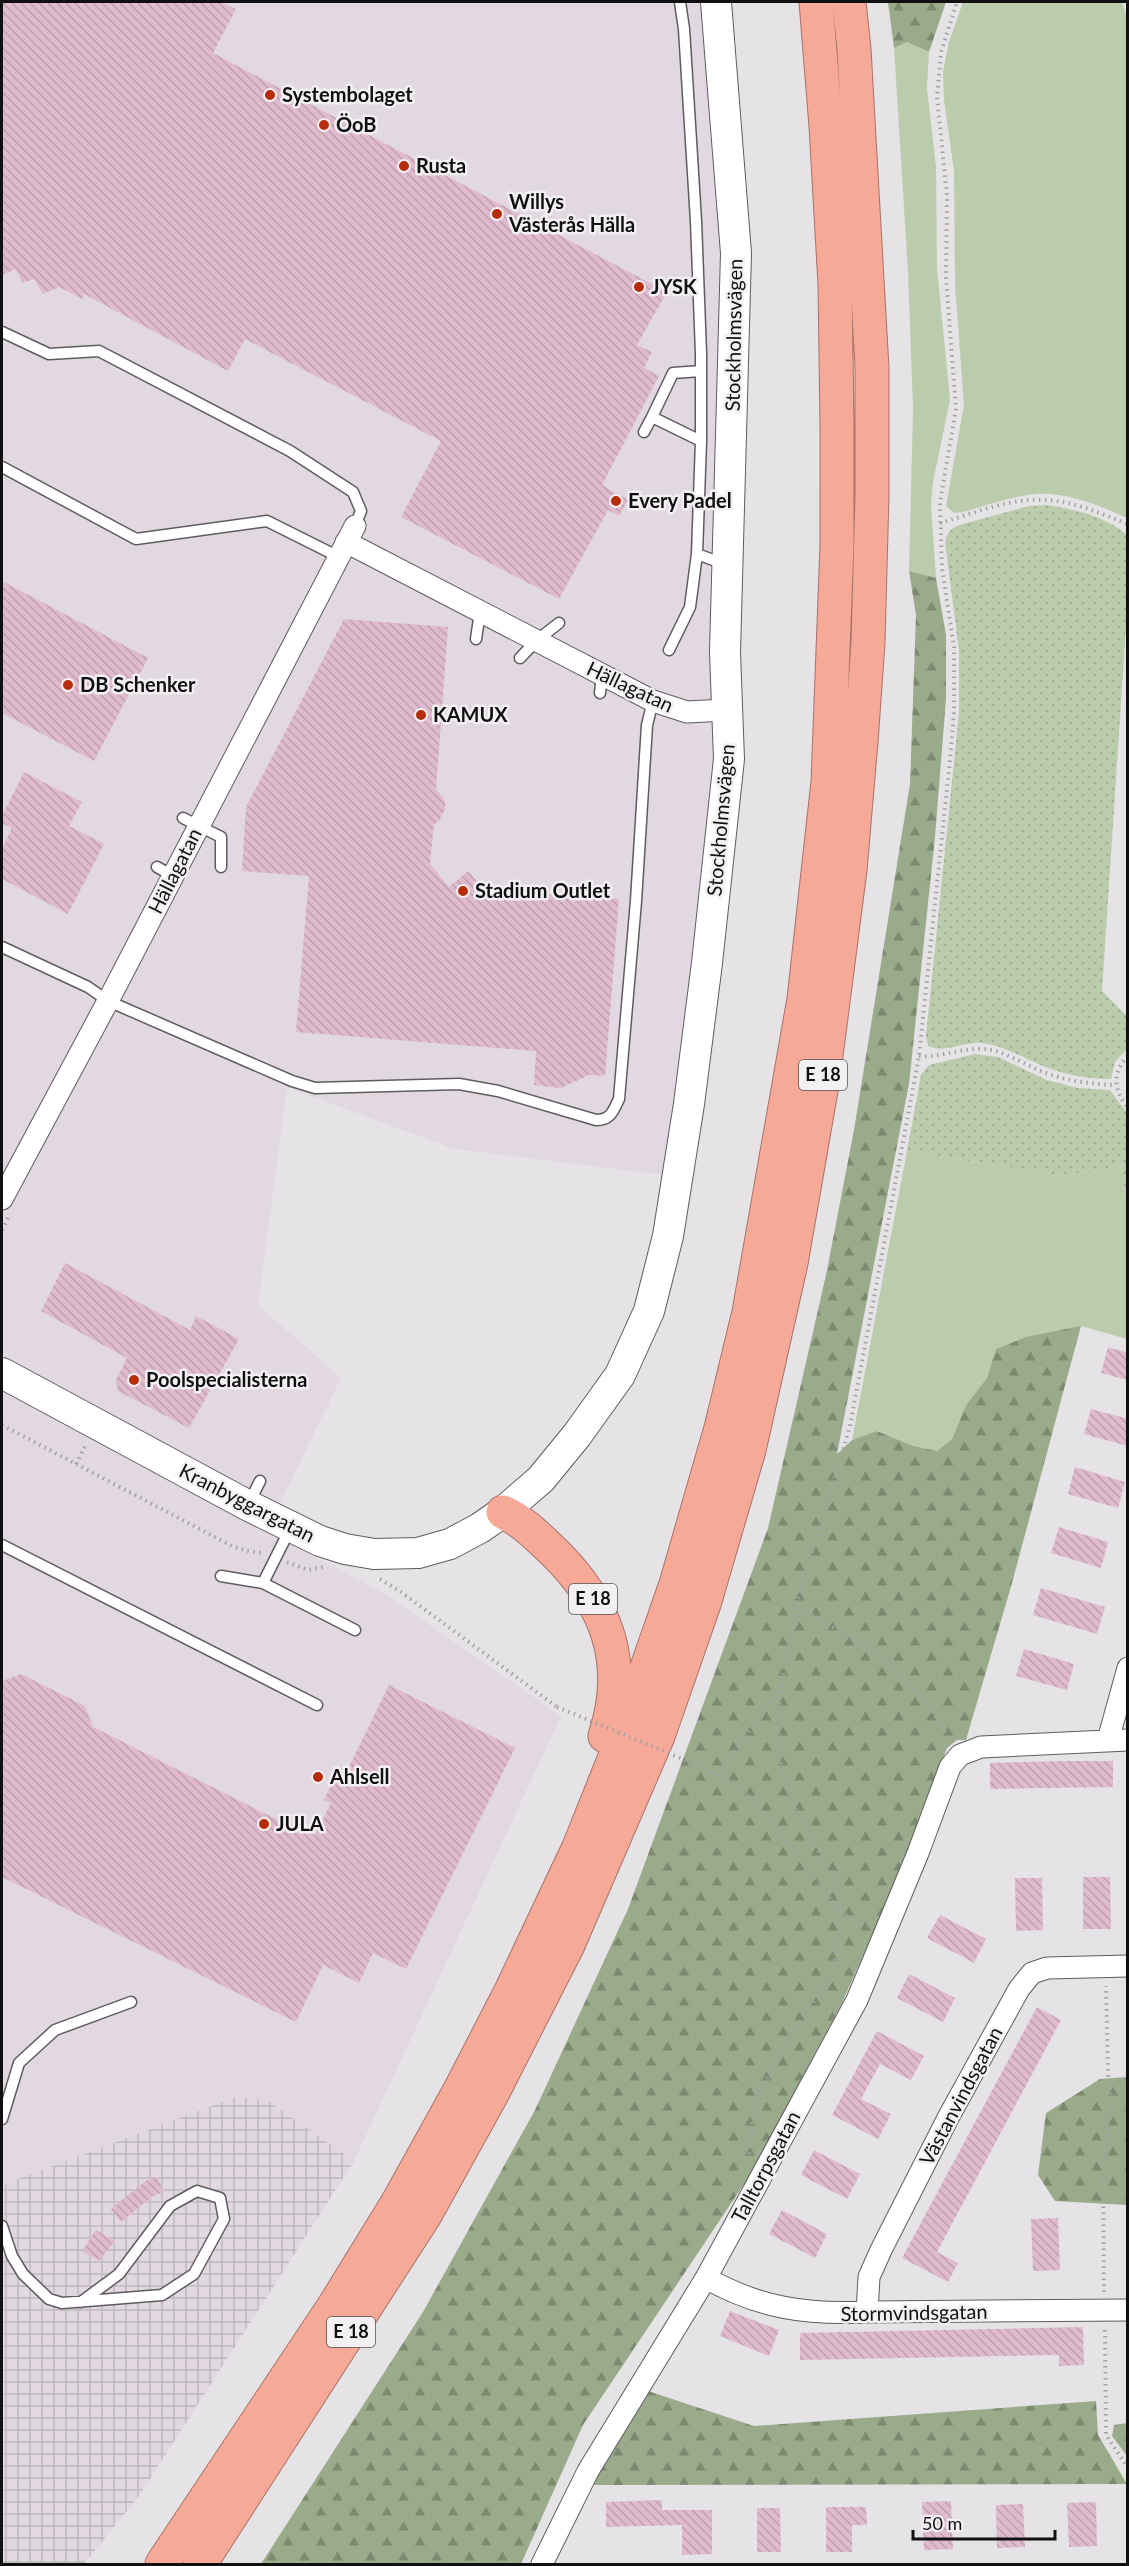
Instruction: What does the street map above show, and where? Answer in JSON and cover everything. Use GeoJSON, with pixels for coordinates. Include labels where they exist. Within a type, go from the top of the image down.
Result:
{"type":"FeatureCollection","features":[{"type":"Feature","properties":{"kind":"highway","name":"E 18"},"geometry":{"type":"LineString","coordinates":[[162,2565],[316,2333],[398,2202],[460,2090],[534,1942],[579,1846],[630,1716],[676,1584],[718,1439],[749,1312],[804,999],[828,782],[837,533],[835,285],[816,2]]}},
{"type":"Feature","properties":{"kind":"highway","name":"E 18"},"geometry":{"type":"LineString","coordinates":[[200,2565],[425,2215],[492,2094],[568,1946],[651,1756],[704,1604],[749,1450],[791,1263],[823,1079],[850,870],[867,654],[872,495],[872,368],[855,49],[849,2]]}},
{"type":"Feature","properties":{"kind":"highway","name":"E 18"},"geometry":{"type":"LineString","coordinates":[[503,1512],[523,1522],[565,1563],[586,1589],[607,1629],[615,1672],[613,1706],[604,1739],[532,1914],[534,1942]]}},
{"type":"Feature","properties":{"kind":"street","name":"Stockholmsvägen"},"geometry":{"type":"LineString","coordinates":[[503,1512],[541,1479],[577,1435],[620,1375],[649,1311],[661,1271],[687,1115],[707,963],[729,759],[726,710],[727,565],[736,253],[716,2]]}},
{"type":"Feature","properties":{"kind":"street","name":"Hällagatan"},"geometry":{"type":"LineString","coordinates":[[2,1198],[108,1001],[149,937],[165,872],[347,542],[536,641],[601,684],[687,712],[726,710]]}},
{"type":"Feature","properties":{"kind":"street","name":"Kranbyggargatan"},"geometry":{"type":"LineString","coordinates":[[2,1373],[254,1493],[291,1526],[320,1541],[345,1549],[374,1554],[418,1553],[450,1544],[480,1528],[503,1512]]}},
{"type":"Feature","properties":{"kind":"street"},"geometry":{"type":"LineString","coordinates":[[960,1755],[981,1747],[1118,1740],[1128,1668]]}},
{"type":"Feature","properties":{"kind":"street","name":"Talltorpsgatan"},"geometry":{"type":"LineString","coordinates":[[542,2565],[588,2471],[706,2278],[857,2000],[950,1767],[960,1755]]}},
{"type":"Feature","properties":{"kind":"street","name":"Västanvindsgatan"},"geometry":{"type":"LineString","coordinates":[[867,2312],[870,2277],[881,2250],[949,2116],[1019,1989],[1032,1973],[1047,1968],[1128,1966]]}},
{"type":"Feature","properties":{"kind":"street","name":"Stormvindsgatan"},"geometry":{"type":"LineString","coordinates":[[706,2278],[728,2290],[796,2311],[828,2314],[1128,2310]]}},
{"type":"Feature","properties":{"kind":"lane"},"geometry":{"type":"LineString","coordinates":[[669,650],[690,607],[697,554],[700,441],[701,371],[696,221],[684,29],[680,2]]}},
{"type":"Feature","properties":{"kind":"lane"},"geometry":{"type":"LineString","coordinates":[[2,332],[49,354],[99,351],[290,451],[353,492],[361,511],[347,542],[267,521],[136,539],[2,467]]}},
{"type":"Feature","properties":{"kind":"lane"},"geometry":{"type":"LineString","coordinates":[[644,432],[673,373],[701,371]]}},
{"type":"Feature","properties":{"kind":"lane"},"geometry":{"type":"LineString","coordinates":[[652,417],[700,441]]}},
{"type":"Feature","properties":{"kind":"lane"},"geometry":{"type":"LineString","coordinates":[[697,554],[727,565]]}},
{"type":"Feature","properties":{"kind":"lane"},"geometry":{"type":"LineString","coordinates":[[476,639],[480,612]]}},
{"type":"Feature","properties":{"kind":"lane"},"geometry":{"type":"LineString","coordinates":[[520,658],[558,623]]}},
{"type":"Feature","properties":{"kind":"lane"},"geometry":{"type":"LineString","coordinates":[[2,947],[88,987],[108,1001],[292,1081],[315,1088],[459,1084],[498,1091],[596,1120],[604,1120],[612,1116],[619,1099],[636,901],[647,725],[653,701]]}},
{"type":"Feature","properties":{"kind":"lane"},"geometry":{"type":"LineString","coordinates":[[191,822],[221,837],[221,867]]}},
{"type":"Feature","properties":{"kind":"lane"},"geometry":{"type":"LineString","coordinates":[[263,1583],[291,1526]]}},
{"type":"Feature","properties":{"kind":"lane"},"geometry":{"type":"LineString","coordinates":[[2,1545],[317,1705]]}},
{"type":"Feature","properties":{"kind":"lane"},"geometry":{"type":"LineString","coordinates":[[221,1576],[263,1583],[355,1630]]}},
{"type":"Feature","properties":{"kind":"lane"},"geometry":{"type":"LineString","coordinates":[[2,2119],[19,2063],[55,2030],[131,2002]]}},
{"type":"Feature","properties":{"kind":"lane"},"geometry":{"type":"LineString","coordinates":[[2,2226],[12,2256],[23,2274],[49,2299],[62,2303],[81,2302],[162,2295],[195,2274],[224,2219],[220,2198],[197,2190],[170,2206],[119,2274],[81,2302]]}},
{"type":"Feature","properties":{"kind":"path"},"geometry":{"type":"LineString","coordinates":[[749,2157],[753,2114],[758,2097],[783,2046],[830,1978],[837,1951],[841,1912],[840,1890],[813,1843],[785,1780],[778,1752],[781,1686],[796,1606],[850,1426],[919,1056],[954,713],[954,647],[942,568],[940,502],[956,409],[946,278],[947,195],[937,97],[941,52],[957,2]]}},
{"type":"Feature","properties":{"kind":"path"},"geometry":{"type":"LineString","coordinates":[[940,523],[1022,500],[1048,500],[1074,505],[1128,524]]}},
{"type":"Feature","properties":{"kind":"path"},"geometry":{"type":"LineString","coordinates":[[919,1056],[936,1055],[972,1047],[995,1051],[1059,1077],[1090,1084],[1115,1084]]}},
{"type":"Feature","properties":{"kind":"path"},"geometry":{"type":"LineString","coordinates":[[1128,1056],[1119,1068],[1115,1084],[1116,1091],[1128,1108]]}},
{"type":"Feature","properties":{"kind":"path"},"geometry":{"type":"LineString","coordinates":[[2,1425],[232,1546],[276,1557],[308,1570],[327,1565]]}},
{"type":"Feature","properties":{"kind":"path"},"geometry":{"type":"LineString","coordinates":[[372,1574],[401,1592],[557,1707],[690,1762],[735,1784],[750,1798],[841,1912],[883,1936]]}},
{"type":"Feature","properties":{"kind":"path"},"geometry":{"type":"LineString","coordinates":[[796,1606],[884,1657],[929,1707],[960,1755]]}},
{"type":"Feature","properties":{"kind":"path"},"geometry":{"type":"LineString","coordinates":[[717,1776],[781,1686]]}},
{"type":"Feature","properties":{"kind":"path"},"geometry":{"type":"LineString","coordinates":[[1106,1967],[1108,2073],[1111,2100],[1102,2167],[1106,2435],[1128,2468]]}},
{"type":"Feature","properties":{"kind":"shaded area"},"geometry":{"type":"Polygon","coordinates":[[[2,2],[703,2],[716,146],[724,359],[714,754],[682,1077],[666,1175],[454,1149],[287,1087],[258,1305],[341,1378],[266,1532],[382,1592],[561,1716],[354,2161],[267,2100],[235,2097],[2,2185],[2,2]]]}},
{"type":"Feature","properties":{"kind":"shaded area"},"geometry":{"type":"Polygon","coordinates":[[[235,2097],[267,2100],[354,2161],[139,2496],[84,2564],[2,2564],[2,2185],[235,2097]]]}},
{"type":"Feature","properties":{"kind":"green space"},"geometry":{"type":"Polygon","coordinates":[[[888,2],[946,2],[929,52],[907,42],[894,48],[888,2]]]}},
{"type":"Feature","properties":{"kind":"green space"},"geometry":{"type":"Polygon","coordinates":[[[963,2],[1122,2],[1127,17],[1127,518],[1083,501],[1047,494],[1018,497],[963,512],[954,513],[946,506],[964,405],[955,285],[954,171],[944,100],[943,71],[949,42],[963,2]]]}},
{"type":"Feature","properties":{"kind":"green space"},"geometry":{"type":"Polygon","coordinates":[[[907,42],[929,52],[927,88],[936,167],[937,268],[950,400],[933,482],[931,504],[936,578],[909,571],[913,410],[908,272],[894,48],[907,42]]]}},
{"type":"Feature","properties":{"kind":"green space"},"geometry":{"type":"Polygon","coordinates":[[[1048,505],[1100,518],[1127,535],[1127,612],[1102,991],[1127,1016],[1128,1048],[1115,1062],[1111,1079],[1060,1072],[1006,1049],[982,1043],[934,1048],[928,1046],[926,1036],[959,712],[959,651],[945,542],[949,532],[959,525],[1029,506],[1048,505]]]}},
{"type":"Feature","properties":{"kind":"green space"},"geometry":{"type":"Polygon","coordinates":[[[909,571],[936,578],[946,635],[946,699],[935,837],[909,1084],[837,1454],[852,1440],[877,1431],[914,1446],[937,1451],[952,1439],[966,1405],[987,1378],[996,1349],[1026,1337],[1081,1326],[1012,1583],[966,1740],[957,1740],[947,1748],[909,1851],[842,2003],[752,2172],[583,2425],[521,2564],[261,2564],[423,2312],[535,2110],[628,1909],[768,1528],[826,1275],[854,1130],[910,784],[916,615],[909,571]]]}},
{"type":"Feature","properties":{"kind":"green space"},"geometry":{"type":"Polygon","coordinates":[[[975,1054],[998,1057],[1047,1080],[1078,1088],[1110,1090],[1127,1113],[1127,1195],[1120,1163],[1101,1171],[1058,1175],[907,1151],[921,1075],[929,1065],[975,1054]]]}},
{"type":"Feature","properties":{"kind":"green space"},"geometry":{"type":"Polygon","coordinates":[[[907,1151],[1058,1175],[1101,1171],[1120,1163],[1125,1194],[1128,1195],[1127,1339],[1081,1326],[997,1349],[987,1378],[966,1405],[952,1439],[937,1451],[914,1446],[878,1431],[852,1440],[907,1151]]]}},
{"type":"Feature","properties":{"kind":"green space"},"geometry":{"type":"Polygon","coordinates":[[[1127,2077],[1127,2205],[1055,2201],[1038,2175],[1046,2113],[1100,2079],[1127,2077]]]}},
{"type":"Feature","properties":{"kind":"green space"},"geometry":{"type":"Polygon","coordinates":[[[648,2391],[754,2426],[1096,2401],[1098,2435],[1127,2484],[589,2485],[648,2391]]]}},
{"type":"Feature","properties":{"kind":"green space"},"geometry":{"type":"Polygon","coordinates":[[[1128,2423],[1127,2456],[1112,2436],[1114,2425],[1128,2423]]]}},
{"type":"Feature","properties":{"kind":"building"},"geometry":{"type":"Polygon","coordinates":[[[2,2],[220,2],[236,9],[213,53],[667,292],[637,345],[652,352],[644,368],[659,376],[602,485],[628,500],[619,516],[608,510],[559,599],[401,517],[441,441],[245,339],[228,371],[84,294],[82,299],[59,287],[43,294],[34,279],[22,283],[16,269],[2,275],[2,2]]]}},
{"type":"Feature","properties":{"kind":"building","name":"DB Schenker"},"geometry":{"type":"Polygon","coordinates":[[[2,581],[148,658],[94,761],[2,713],[2,581]]]}},
{"type":"Feature","properties":{"kind":"building"},"geometry":{"type":"Polygon","coordinates":[[[344,619],[448,627],[436,789],[445,801],[445,809],[439,821],[434,824],[430,864],[449,887],[468,871],[483,889],[619,899],[605,1076],[589,1075],[561,1088],[534,1085],[536,1051],[296,1032],[309,876],[242,871],[246,807],[344,619]]]}},
{"type":"Feature","properties":{"kind":"building"},"geometry":{"type":"Polygon","coordinates":[[[24,772],[82,802],[69,826],[104,844],[68,914],[2,879],[2,849],[12,828],[2,823],[2,816],[24,772]]]}},
{"type":"Feature","properties":{"kind":"building"},"geometry":{"type":"Polygon","coordinates":[[[65,1263],[190,1330],[196,1316],[239,1339],[189,1428],[118,1391],[116,1380],[127,1358],[41,1311],[65,1263]]]}},
{"type":"Feature","properties":{"kind":"building"},"geometry":{"type":"Polygon","coordinates":[[[1108,1347],[1128,1353],[1128,1380],[1101,1373],[1108,1347]]]}},
{"type":"Feature","properties":{"kind":"building"},"geometry":{"type":"Polygon","coordinates":[[[1091,1409],[1128,1419],[1128,1446],[1084,1434],[1091,1409]]]}},
{"type":"Feature","properties":{"kind":"building"},"geometry":{"type":"Polygon","coordinates":[[[1075,1467],[1125,1482],[1118,1508],[1068,1494],[1075,1467]]]}},
{"type":"Feature","properties":{"kind":"building"},"geometry":{"type":"Polygon","coordinates":[[[1059,1527],[1108,1542],[1101,1568],[1051,1553],[1059,1527]]]}},
{"type":"Feature","properties":{"kind":"building"},"geometry":{"type":"Polygon","coordinates":[[[1041,1588],[1105,1607],[1097,1634],[1033,1615],[1041,1588]]]}},
{"type":"Feature","properties":{"kind":"building"},"geometry":{"type":"Polygon","coordinates":[[[1024,1649],[1074,1664],[1067,1690],[1016,1676],[1024,1649]]]}},
{"type":"Feature","properties":{"kind":"building"},"geometry":{"type":"Polygon","coordinates":[[[21,1674],[85,1706],[93,1727],[286,1824],[288,1821],[315,1835],[331,1803],[324,1800],[340,1767],[347,1771],[389,1685],[515,1748],[406,1969],[373,1953],[359,1983],[323,1965],[296,2022],[2,1877],[2,1681],[21,1674]]]}},
{"type":"Feature","properties":{"kind":"building"},"geometry":{"type":"Polygon","coordinates":[[[1113,1761],[1113,1787],[990,1789],[990,1763],[1113,1761]]]}},
{"type":"Feature","properties":{"kind":"building"},"geometry":{"type":"Polygon","coordinates":[[[1083,1877],[1110,1877],[1111,1929],[1083,1929],[1083,1877]]]}},
{"type":"Feature","properties":{"kind":"building"},"geometry":{"type":"Polygon","coordinates":[[[1015,1878],[1042,1878],[1043,1930],[1016,1931],[1015,1878]]]}},
{"type":"Feature","properties":{"kind":"building"},"geometry":{"type":"Polygon","coordinates":[[[940,1915],[986,1939],[974,1963],[927,1938],[940,1915]]]}},
{"type":"Feature","properties":{"kind":"building"},"geometry":{"type":"Polygon","coordinates":[[[909,1974],[955,1998],[943,2022],[897,1998],[909,1974]]]}},
{"type":"Feature","properties":{"kind":"building"},"geometry":{"type":"Polygon","coordinates":[[[1037,2007],[1061,2020],[937,2252],[958,2263],[948,2282],[902,2258],[1037,2007]]]}},
{"type":"Feature","properties":{"kind":"building"},"geometry":{"type":"Polygon","coordinates":[[[877,2031],[924,2056],[911,2080],[880,2064],[861,2099],[891,2114],[878,2139],[832,2115],[877,2031]]]}},
{"type":"Feature","properties":{"kind":"building"},"geometry":{"type":"Polygon","coordinates":[[[814,2150],[860,2174],[847,2199],[801,2175],[814,2150]]]}},
{"type":"Feature","properties":{"kind":"building"},"geometry":{"type":"Polygon","coordinates":[[[157,2177],[164,2192],[153,2196],[121,2222],[111,2209],[147,2180],[157,2177]]]}},
{"type":"Feature","properties":{"kind":"building"},"geometry":{"type":"Polygon","coordinates":[[[782,2210],[827,2234],[815,2258],[769,2234],[782,2210]]]}},
{"type":"Feature","properties":{"kind":"building"},"geometry":{"type":"Polygon","coordinates":[[[1058,2218],[1060,2270],[1033,2271],[1031,2219],[1058,2218]]]}},
{"type":"Feature","properties":{"kind":"building"},"geometry":{"type":"Polygon","coordinates":[[[96,2230],[115,2241],[99,2261],[82,2251],[96,2230]]]}},
{"type":"Feature","properties":{"kind":"building"},"geometry":{"type":"Polygon","coordinates":[[[730,2311],[779,2330],[769,2356],[720,2336],[730,2311]]]}},
{"type":"Feature","properties":{"kind":"building"},"geometry":{"type":"Polygon","coordinates":[[[1083,2327],[1084,2365],[1059,2366],[1059,2355],[800,2360],[800,2333],[1083,2327]]]}},
{"type":"Feature","properties":{"kind":"building"},"geometry":{"type":"Polygon","coordinates":[[[662,2500],[662,2510],[712,2510],[712,2554],[682,2555],[682,2525],[606,2527],[606,2502],[662,2500]]]}},
{"type":"Feature","properties":{"kind":"building"},"geometry":{"type":"Polygon","coordinates":[[[951,2501],[953,2549],[924,2550],[922,2502],[951,2501]]]}},
{"type":"Feature","properties":{"kind":"building"},"geometry":{"type":"Polygon","coordinates":[[[1096,2502],[1097,2546],[1069,2547],[1067,2503],[1096,2502]]]}},
{"type":"Feature","properties":{"kind":"building"},"geometry":{"type":"Polygon","coordinates":[[[1023,2504],[1025,2547],[997,2548],[996,2505],[1023,2504]]]}},
{"type":"Feature","properties":{"kind":"building"},"geometry":{"type":"Polygon","coordinates":[[[826,2507],[866,2507],[867,2525],[852,2525],[852,2552],[826,2552],[826,2507]]]}},
{"type":"Feature","properties":{"kind":"building"},"geometry":{"type":"Polygon","coordinates":[[[757,2508],[780,2508],[781,2552],[757,2552],[757,2508]]]}},
{"type":"Feature","properties":{"kind":"place","name":"Systembolaget"},"geometry":{"type":"Point","coordinates":[270,95]}},
{"type":"Feature","properties":{"kind":"place","name":"ÖoB"},"geometry":{"type":"Point","coordinates":[324,125]}},
{"type":"Feature","properties":{"kind":"place","name":"Rusta"},"geometry":{"type":"Point","coordinates":[404,166]}},
{"type":"Feature","properties":{"kind":"place","name":"Willys Västerås Hälla"},"geometry":{"type":"Point","coordinates":[497,214]}},
{"type":"Feature","properties":{"kind":"place","name":"JYSK"},"geometry":{"type":"Point","coordinates":[639,287]}},
{"type":"Feature","properties":{"kind":"place","name":"Every Padel"},"geometry":{"type":"Point","coordinates":[616,501]}},
{"type":"Feature","properties":{"kind":"place","name":"DB Schenker"},"geometry":{"type":"Point","coordinates":[68,685]}},
{"type":"Feature","properties":{"kind":"place","name":"KAMUX"},"geometry":{"type":"Point","coordinates":[421,715]}},
{"type":"Feature","properties":{"kind":"place","name":"Stadium Outlet"},"geometry":{"type":"Point","coordinates":[463,891]}},
{"type":"Feature","properties":{"kind":"place","name":"Poolspecialisterna"},"geometry":{"type":"Point","coordinates":[134,1380]}},
{"type":"Feature","properties":{"kind":"place","name":"Ahlsell"},"geometry":{"type":"Point","coordinates":[318,1777]}},
{"type":"Feature","properties":{"kind":"place","name":"JULA"},"geometry":{"type":"Point","coordinates":[264,1824]}}]}
